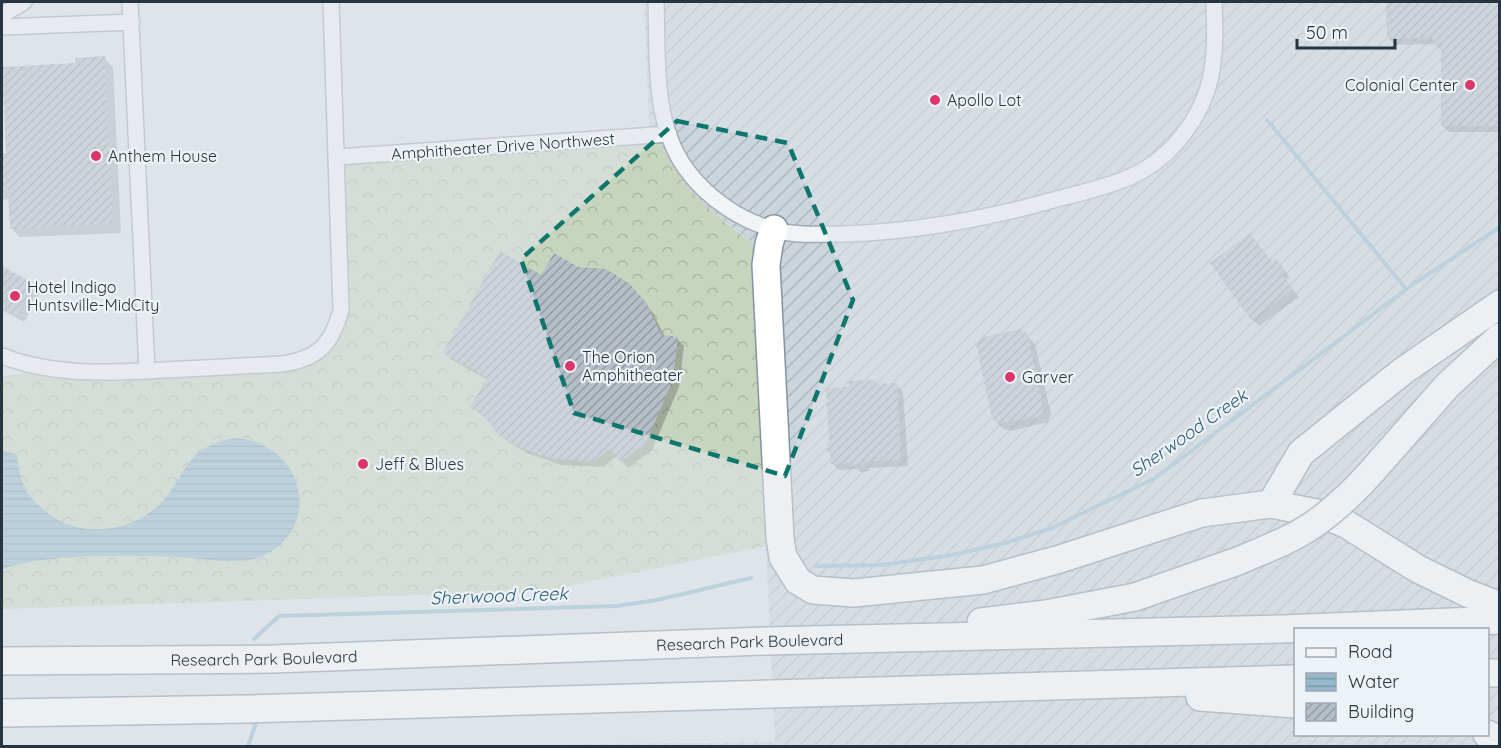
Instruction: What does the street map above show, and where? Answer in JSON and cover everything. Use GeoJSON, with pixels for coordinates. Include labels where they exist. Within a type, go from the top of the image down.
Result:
{"type":"FeatureCollection","features":[{"type":"Feature","properties":{"kind":"highway"},"geometry":{"type":"LineString","coordinates":[[774,229],[766,265],[780,538],[783,557],[788,568],[798,582],[805,586],[813,590],[854,592],[983,580],[1060,559],[1202,513],[1271,504],[1320,514],[1346,524],[1418,569],[1500,606]]}},
{"type":"Feature","properties":{"kind":"highway"},"geometry":{"type":"LineString","coordinates":[[1271,504],[1301,453],[1402,370],[1500,304]]}},
{"type":"Feature","properties":{"kind":"highway"},"geometry":{"type":"LineString","coordinates":[[838,640],[1046,614],[1135,597],[1238,561],[1280,543],[1320,521],[1352,494],[1447,386],[1500,337]]}},
{"type":"Feature","properties":{"kind":"highway","name":"Research Park Boulevard"},"geometry":{"type":"LineString","coordinates":[[1306,628],[1500,620]]}},
{"type":"Feature","properties":{"kind":"highway","name":"Research Park Boulevard"},"geometry":{"type":"LineString","coordinates":[[2,661],[273,659],[531,649],[1294,629]]}},
{"type":"Feature","properties":{"kind":"highway"},"geometry":{"type":"LineString","coordinates":[[2,713],[247,709],[1294,679]]}},
{"type":"Feature","properties":{"kind":"highway"},"geometry":{"type":"LineString","coordinates":[[1052,687],[1294,704]]}},
{"type":"Feature","properties":{"kind":"street"},"geometry":{"type":"LineString","coordinates":[[2,15],[24,2]]}},
{"type":"Feature","properties":{"kind":"street"},"geometry":{"type":"LineString","coordinates":[[130,2],[147,371]]}},
{"type":"Feature","properties":{"kind":"street"},"geometry":{"type":"LineString","coordinates":[[2,356],[30,365],[102,373],[283,364],[304,360],[322,349],[335,331],[341,310],[331,2]]}},
{"type":"Feature","properties":{"kind":"street"},"geometry":{"type":"LineString","coordinates":[[656,2],[662,109],[669,134],[680,159],[702,187],[742,217],[774,229],[807,234],[868,233],[944,224],[1025,208],[1144,170],[1176,144],[1196,117],[1209,86],[1215,60],[1214,2]]}},
{"type":"Feature","properties":{"kind":"street"},"geometry":{"type":"LineString","coordinates":[[2,27],[132,22]]}},
{"type":"Feature","properties":{"kind":"street","name":"Amphitheater Drive Northwest"},"geometry":{"type":"LineString","coordinates":[[337,157],[669,134]]}},
{"type":"Feature","properties":{"kind":"highlighted area"},"geometry":{"type":"Polygon","coordinates":[[[677,121],[788,143],[853,300],[785,476],[574,413],[521,259],[677,121]]]}},
{"type":"Feature","properties":{"kind":"shaded area"},"geometry":{"type":"Polygon","coordinates":[[[644,2],[1499,2],[1499,746],[428,746],[775,742],[766,546],[758,247],[705,206],[686,185],[659,142],[650,141],[644,2]]]}},
{"type":"Feature","properties":{"kind":"green space"},"geometry":{"type":"Polygon","coordinates":[[[659,142],[679,176],[701,201],[758,247],[766,546],[542,591],[2,609],[2,376],[55,369],[304,360],[335,331],[337,157],[659,142]]]}},
{"type":"Feature","properties":{"kind":"water"},"geometry":{"type":"Polygon","coordinates":[[[234,438],[256,442],[274,451],[287,465],[296,482],[300,500],[297,518],[288,536],[272,551],[250,560],[238,561],[158,556],[88,556],[41,560],[2,569],[2,450],[17,455],[18,466],[27,492],[46,512],[73,526],[85,529],[104,529],[132,522],[149,513],[164,500],[197,454],[219,442],[234,438]]]}},
{"type":"Feature","properties":{"kind":"building","name":"Colonial Center"},"geometry":{"type":"Polygon","coordinates":[[[1386,2],[1500,2],[1500,126],[1441,126],[1441,45],[1433,44],[1433,38],[1387,38],[1386,2]]]}},
{"type":"Feature","properties":{"kind":"building"},"geometry":{"type":"Polygon","coordinates":[[[105,56],[113,224],[10,229],[8,190],[2,191],[2,153],[6,153],[2,67],[76,63],[75,58],[105,56]]]}},
{"type":"Feature","properties":{"kind":"building"},"geometry":{"type":"Polygon","coordinates":[[[1250,233],[1272,262],[1276,259],[1285,270],[1281,273],[1293,289],[1251,320],[1210,263],[1250,233]]]}},
{"type":"Feature","properties":{"kind":"building","name":"The Orion Amphitheater"},"geometry":{"type":"Polygon","coordinates":[[[500,251],[541,275],[554,253],[578,267],[606,269],[630,284],[647,304],[661,335],[678,337],[673,379],[646,443],[620,462],[610,449],[594,461],[553,459],[518,447],[499,435],[483,415],[470,408],[487,378],[443,353],[500,251]]]}},
{"type":"Feature","properties":{"kind":"building","name":"Hotel Indigo Huntsville-MidCity"},"geometry":{"type":"Polygon","coordinates":[[[2,266],[35,284],[17,316],[2,308],[2,266]]]}},
{"type":"Feature","properties":{"kind":"building","name":"Garver"},"geometry":{"type":"Polygon","coordinates":[[[1020,329],[1028,336],[1044,411],[1038,417],[998,424],[992,418],[976,344],[980,338],[1020,329]]]}},
{"type":"Feature","properties":{"kind":"building"},"geometry":{"type":"Polygon","coordinates":[[[875,380],[876,384],[897,383],[901,460],[863,462],[863,465],[852,466],[852,463],[831,464],[830,452],[827,453],[827,442],[829,442],[826,388],[849,387],[849,381],[875,380]]]}},
{"type":"Feature","properties":{"kind":"waterway"},"geometry":{"type":"LineString","coordinates":[[1267,120],[1406,289]]}},
{"type":"Feature","properties":{"kind":"waterway","name":"Sherwood Creek"},"geometry":{"type":"LineString","coordinates":[[816,566],[882,565],[952,555],[1005,543],[1052,528],[1155,478],[1412,285],[1500,227]]}},
{"type":"Feature","properties":{"kind":"waterway","name":"Sherwood Creek"},"geometry":{"type":"LineString","coordinates":[[254,639],[279,616],[617,606],[657,600],[751,578]]}},
{"type":"Feature","properties":{"kind":"waterway","name":"Sherwood Creek"},"geometry":{"type":"LineString","coordinates":[[248,746],[256,723]]}},
{"type":"Feature","properties":{"kind":"place","name":"Colonial Center"},"geometry":{"type":"Point","coordinates":[1470,85]}},
{"type":"Feature","properties":{"kind":"place","name":"Apollo Lot"},"geometry":{"type":"Point","coordinates":[935,100]}},
{"type":"Feature","properties":{"kind":"place","name":"Anthem House"},"geometry":{"type":"Point","coordinates":[96,156]}},
{"type":"Feature","properties":{"kind":"place","name":"Hotel Indigo Huntsville-MidCity"},"geometry":{"type":"Point","coordinates":[15,296]}},
{"type":"Feature","properties":{"kind":"place","name":"The Orion Amphitheater"},"geometry":{"type":"Point","coordinates":[570,366]}},
{"type":"Feature","properties":{"kind":"place","name":"Garver"},"geometry":{"type":"Point","coordinates":[1010,377]}},
{"type":"Feature","properties":{"kind":"place","name":"Jeff & Blues"},"geometry":{"type":"Point","coordinates":[363,464]}}]}
